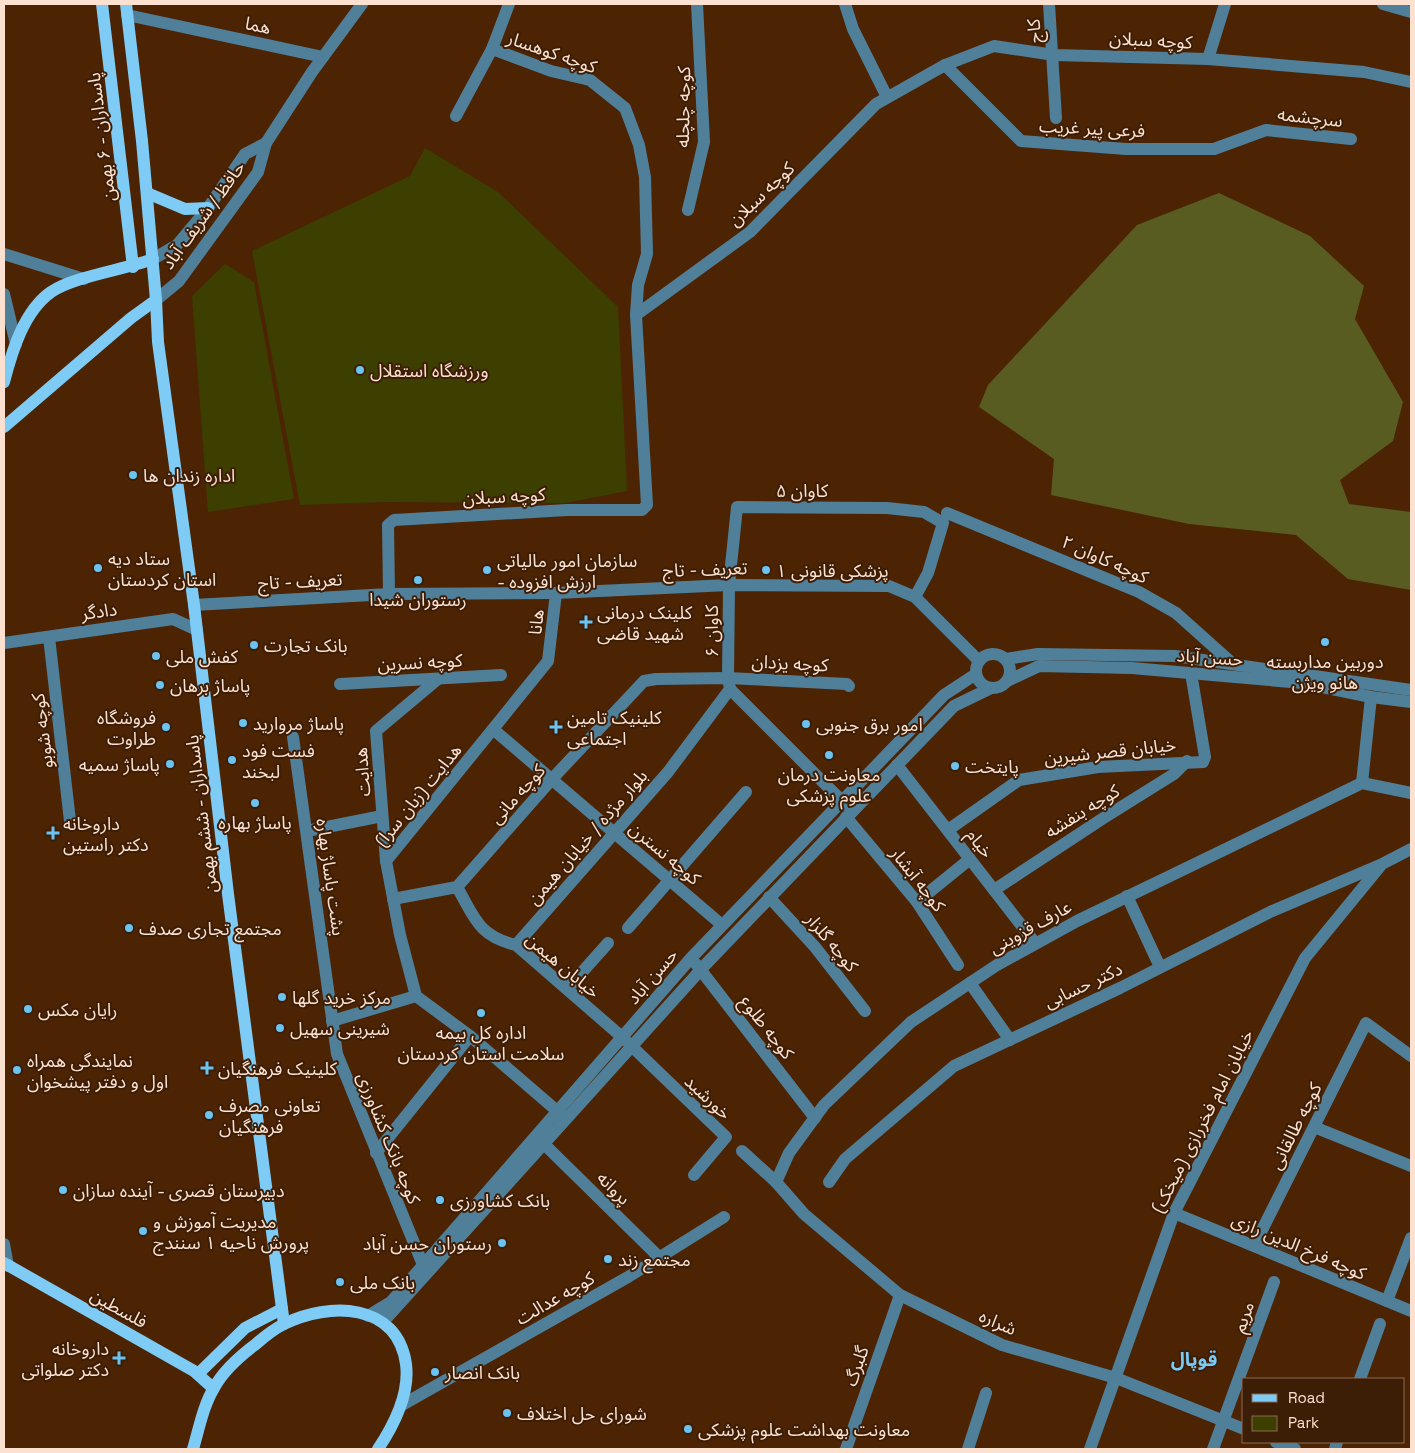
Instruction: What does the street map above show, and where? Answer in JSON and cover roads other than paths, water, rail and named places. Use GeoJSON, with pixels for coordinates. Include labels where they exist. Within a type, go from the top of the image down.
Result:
{"type":"FeatureCollection","features":[{"type":"Feature","properties":{"kind":"main road","name":"پاسداران - ۶ بهمن"},"geometry":{"type":"LineString","coordinates":[[102,4],[133,267]]}},
{"type":"Feature","properties":{"kind":"main road"},"geometry":{"type":"LineString","coordinates":[[4,382],[16,344],[30,316],[41,300],[61,286],[133,267],[153,259],[126,10]]}},
{"type":"Feature","properties":{"kind":"main road"},"geometry":{"type":"LineString","coordinates":[[147,193],[185,209],[208,208]]}},
{"type":"Feature","properties":{"kind":"main road","name":"پاسداران - ششم بهمن"},"geometry":{"type":"LineString","coordinates":[[153,259],[158,342],[194,605],[228,894],[284,1324]]}},
{"type":"Feature","properties":{"kind":"main road"},"geometry":{"type":"LineString","coordinates":[[4,427],[130,318],[156,300]]}},
{"type":"Feature","properties":{"kind":"main road","name":"فلسطین"},"geometry":{"type":"LineString","coordinates":[[6,1264],[198,1374],[213,1388]]}},
{"type":"Feature","properties":{"kind":"main road"},"geometry":{"type":"LineString","coordinates":[[198,1374],[245,1328],[282,1309]]}},
{"type":"Feature","properties":{"kind":"main road"},"geometry":{"type":"LineString","coordinates":[[193,1449],[213,1388],[243,1354],[284,1324],[332,1310],[353,1311],[368,1316],[383,1322],[395,1333],[406,1364],[402,1405],[383,1448]]}},
{"type":"Feature","properties":{"kind":"street","name":"حافظ / شریف آباد"},"geometry":{"type":"LineString","coordinates":[[156,300],[179,281],[258,172],[266,143],[323,57],[362,4]]}},
{"type":"Feature","properties":{"kind":"street"},"geometry":{"type":"LineString","coordinates":[[456,116],[492,49],[509,4]]}},
{"type":"Feature","properties":{"kind":"street","name":"کوچه چلچله"},"geometry":{"type":"LineString","coordinates":[[688,210],[704,142],[697,4]]}},
{"type":"Feature","properties":{"kind":"street"},"geometry":{"type":"LineString","coordinates":[[845,4],[853,29],[887,97]]}},
{"type":"Feature","properties":{"kind":"street","name":"کاج"},"geometry":{"type":"LineString","coordinates":[[1049,4],[1054,55],[1056,118]]}},
{"type":"Feature","properties":{"kind":"street"},"geometry":{"type":"LineString","coordinates":[[1208,59],[1225,4]]}},
{"type":"Feature","properties":{"kind":"street"},"geometry":{"type":"LineString","coordinates":[[1383,4],[1397,6],[1411,12]]}},
{"type":"Feature","properties":{"kind":"street","name":"هما"},"geometry":{"type":"LineString","coordinates":[[126,10],[323,57]]}},
{"type":"Feature","properties":{"kind":"street","name":"کوچه سبلان"},"geometry":{"type":"LineString","coordinates":[[389,594],[388,525],[394,520],[567,510],[642,510],[647,505],[636,315],[750,232],[876,104],[945,65],[994,46],[1054,55],[1208,59],[1364,72],[1411,82]]}},
{"type":"Feature","properties":{"kind":"street","name":"کوچه کوهسار"},"geometry":{"type":"LineString","coordinates":[[492,49],[551,71],[590,80],[625,108],[639,145],[645,177],[647,254],[638,284],[636,315]]}},
{"type":"Feature","properties":{"kind":"street","name":"فرعی پیر غریب"},"geometry":{"type":"LineString","coordinates":[[945,65],[1021,141],[1126,149],[1214,149],[1266,130]]}},
{"type":"Feature","properties":{"kind":"street","name":"سرچشمه"},"geometry":{"type":"LineString","coordinates":[[1266,130],[1351,139]]}},
{"type":"Feature","properties":{"kind":"street","name":"حافظ / شریف آباد"},"geometry":{"type":"LineString","coordinates":[[153,259],[170,252],[177,245],[208,208],[245,154],[266,143]]}},
{"type":"Feature","properties":{"kind":"street"},"geometry":{"type":"LineString","coordinates":[[4,254],[84,279]]}},
{"type":"Feature","properties":{"kind":"street"},"geometry":{"type":"LineString","coordinates":[[4,294],[16,344]]}},
{"type":"Feature","properties":{"kind":"street","name":"کاوان ۵"},"geometry":{"type":"LineString","coordinates":[[729,585],[737,507],[887,508],[924,512],[945,518]]}},
{"type":"Feature","properties":{"kind":"street"},"geometry":{"type":"LineString","coordinates":[[915,597],[928,573],[945,518]]}},
{"type":"Feature","properties":{"kind":"street","name":"کوچه کاوان ۲"},"geometry":{"type":"LineString","coordinates":[[945,518],[1139,592],[1176,613],[1232,664]]}},
{"type":"Feature","properties":{"kind":"street","name":"تعریف - تاج"},"geometry":{"type":"LineString","coordinates":[[194,605],[389,594],[556,593],[729,585],[889,586],[915,597],[979,661]]}},
{"type":"Feature","properties":{"kind":"street","name":"کاوان ۶"},"geometry":{"type":"LineString","coordinates":[[729,585],[729,683]]}},
{"type":"Feature","properties":{"kind":"street","name":"هانا"},"geometry":{"type":"LineString","coordinates":[[550,654],[556,593]]}},
{"type":"Feature","properties":{"kind":"street","name":"دادگر"},"geometry":{"type":"LineString","coordinates":[[4,644],[173,619],[197,630]]}},
{"type":"Feature","properties":{"kind":"street","name":"کوچه شوبو"},"geometry":{"type":"LineString","coordinates":[[49,637],[70,822]]}},
{"type":"Feature","properties":{"kind":"street","name":"حسن آباد"},"geometry":{"type":"LineString","coordinates":[[1006,659],[1038,654],[1089,653],[1175,656],[1411,690]]}},
{"type":"Feature","properties":{"kind":"street","name":"هدایت (زبان سرا)"},"geometry":{"type":"LineString","coordinates":[[416,996],[392,899],[386,861],[494,730],[548,661],[550,654]]}},
{"type":"Feature","properties":{"kind":"street"},"geometry":{"type":"LineString","coordinates":[[989,654],[995,654],[1006,659],[1010,666],[1007,681],[997,688],[990,688],[981,683],[976,674],[979,661],[989,654]]}},
{"type":"Feature","properties":{"kind":"street","name":"حسن آباد"},"geometry":{"type":"LineString","coordinates":[[1007,681],[1039,666],[1132,668],[1303,683],[1371,697],[1411,702]]}},
{"type":"Feature","properties":{"kind":"street","name":"خیابان قصر شیرین"},"geometry":{"type":"LineString","coordinates":[[948,830],[1019,780],[1098,767],[1187,761],[1200,763],[1205,757],[1192,673]]}},
{"type":"Feature","properties":{"kind":"street","name":"حسن آباد"},"geometry":{"type":"LineString","coordinates":[[383,1322],[544,1144],[562,1115],[622,1037],[722,925],[944,695],[976,674]]}},
{"type":"Feature","properties":{"kind":"street","name":"کوچه نسرین"},"geometry":{"type":"LineString","coordinates":[[340,684],[501,675]]}},
{"type":"Feature","properties":{"kind":"street","name":"هدایت"},"geometry":{"type":"LineString","coordinates":[[386,861],[376,731],[438,679]]}},
{"type":"Feature","properties":{"kind":"street","name":"کوچه یزدان"},"geometry":{"type":"LineString","coordinates":[[650,680],[847,684],[849,686]]}},
{"type":"Feature","properties":{"kind":"street","name":"کوچه مانی"},"geometry":{"type":"LineString","coordinates":[[457,887],[552,780],[644,682],[650,680]]}},
{"type":"Feature","properties":{"kind":"street","name":"کوچه آبشار"},"geometry":{"type":"LineString","coordinates":[[729,683],[842,802],[849,814],[917,902],[958,965]]}},
{"type":"Feature","properties":{"kind":"street","name":"بلوار مژده / خیابان هیمن"},"geometry":{"type":"LineString","coordinates":[[516,945],[668,772],[729,683]]}},
{"type":"Feature","properties":{"kind":"street","name":"حسن آباد"},"geometry":{"type":"LineString","coordinates":[[368,1316],[391,1302],[562,1115],[631,1047],[700,970],[954,706],[990,688]]}},
{"type":"Feature","properties":{"kind":"street"},"geometry":{"type":"LineString","coordinates":[[1371,697],[1362,783],[1411,793]]}},
{"type":"Feature","properties":{"kind":"street","name":"کوچه نسترن"},"geometry":{"type":"LineString","coordinates":[[494,730],[722,925]]}},
{"type":"Feature","properties":{"kind":"street","name":"پشت پاساژ بهاره"},"geometry":{"type":"LineString","coordinates":[[293,737],[332,1021]]}},
{"type":"Feature","properties":{"kind":"street","name":"کوچه بنفشه"},"geometry":{"type":"LineString","coordinates":[[994,890],[1102,818],[1174,774],[1187,761]]}},
{"type":"Feature","properties":{"kind":"street","name":"خیام"},"geometry":{"type":"LineString","coordinates":[[897,765],[1035,943]]}},
{"type":"Feature","properties":{"kind":"street","name":"عارف قزوینی"},"geometry":{"type":"LineString","coordinates":[[776,1182],[789,1153],[824,1105],[912,1022],[970,982],[1035,943],[1127,896],[1362,783]]}},
{"type":"Feature","properties":{"kind":"street"},"geometry":{"type":"LineString","coordinates":[[628,928],[746,792]]}},
{"type":"Feature","properties":{"kind":"street"},"geometry":{"type":"LineString","coordinates":[[307,831],[382,816]]}},
{"type":"Feature","properties":{"kind":"street","name":"خیابان امام فخررازی (میخک)"},"geometry":{"type":"LineString","coordinates":[[1090,1449],[1174,1213],[1305,958],[1382,864],[1411,849]]}},
{"type":"Feature","properties":{"kind":"street"},"geometry":{"type":"LineString","coordinates":[[917,902],[970,859]]}},
{"type":"Feature","properties":{"kind":"street","name":"دکتر حسابی"},"geometry":{"type":"LineString","coordinates":[[829,1182],[845,1159],[954,1066],[1160,968],[1270,912],[1382,864]]}},
{"type":"Feature","properties":{"kind":"street"},"geometry":{"type":"LineString","coordinates":[[392,899],[457,887]]}},
{"type":"Feature","properties":{"kind":"street","name":"خیابان هیمن"},"geometry":{"type":"LineString","coordinates":[[457,887],[481,928],[497,941],[516,945],[622,1037],[631,1047]]}},
{"type":"Feature","properties":{"kind":"street"},"geometry":{"type":"LineString","coordinates":[[1127,896],[1160,968]]}},
{"type":"Feature","properties":{"kind":"street","name":"کوچه گلزار"},"geometry":{"type":"LineString","coordinates":[[770,897],[815,946],[865,1011]]}},
{"type":"Feature","properties":{"kind":"street"},"geometry":{"type":"LineString","coordinates":[[566,989],[608,943]]}},
{"type":"Feature","properties":{"kind":"street","name":"کوچه طلوع"},"geometry":{"type":"LineString","coordinates":[[692,958],[815,1118]]}},
{"type":"Feature","properties":{"kind":"street"},"geometry":{"type":"LineString","coordinates":[[970,982],[1010,1040]]}},
{"type":"Feature","properties":{"kind":"street"},"geometry":{"type":"LineString","coordinates":[[332,1021],[416,996],[470,1036],[562,1115]]}},
{"type":"Feature","properties":{"kind":"street","name":"کوچه بانک کشاورزی"},"geometry":{"type":"LineString","coordinates":[[332,1021],[337,1054],[423,1265]]}},
{"type":"Feature","properties":{"kind":"street","name":"کوچه طالقانی"},"geometry":{"type":"LineString","coordinates":[[1254,1246],[1366,1022],[1411,1056]]}},
{"type":"Feature","properties":{"kind":"street"},"geometry":{"type":"LineString","coordinates":[[376,1152],[470,1036]]}},
{"type":"Feature","properties":{"kind":"street","name":"خورشید"},"geometry":{"type":"LineString","coordinates":[[631,1047],[726,1137],[694,1175]]}},
{"type":"Feature","properties":{"kind":"street"},"geometry":{"type":"LineString","coordinates":[[1314,1127],[1411,1166]]}},
{"type":"Feature","properties":{"kind":"street","name":"پروانه"},"geometry":{"type":"LineString","coordinates":[[544,1144],[660,1258]]}},
{"type":"Feature","properties":{"kind":"street","name":"شراره"},"geometry":{"type":"LineString","coordinates":[[742,1151],[776,1182],[804,1214],[900,1295],[1002,1345],[1116,1378],[1242,1428]]}},
{"type":"Feature","properties":{"kind":"street","name":"کوچه فرخ الدین رازی"},"geometry":{"type":"LineString","coordinates":[[1174,1213],[1411,1311]]}},
{"type":"Feature","properties":{"kind":"street","name":"کوچه عدالت"},"geometry":{"type":"LineString","coordinates":[[402,1405],[628,1277],[724,1217]]}},
{"type":"Feature","properties":{"kind":"street"},"geometry":{"type":"LineString","coordinates":[[1388,1301],[1411,1238]]}},
{"type":"Feature","properties":{"kind":"street"},"geometry":{"type":"LineString","coordinates":[[4,1244],[6,1264]]}},
{"type":"Feature","properties":{"kind":"street","name":"مریم"},"geometry":{"type":"LineString","coordinates":[[1213,1449],[1274,1282]]}},
{"type":"Feature","properties":{"kind":"street","name":"گلبرگ"},"geometry":{"type":"LineString","coordinates":[[846,1449],[900,1295]]}},
{"type":"Feature","properties":{"kind":"street"},"geometry":{"type":"LineString","coordinates":[[1360,1378],[1380,1324]]}},
{"type":"Feature","properties":{"kind":"street"},"geometry":{"type":"LineString","coordinates":[[968,1449],[986,1393]]}},
{"type":"Feature","properties":{"kind":"street"},"geometry":{"type":"LineString","coordinates":[[1279,1443],[1295,1449]]}},
{"type":"Feature","properties":{"kind":"place","name":"ورزشگاه استقلال"},"geometry":{"type":"Point","coordinates":[360,370]}},
{"type":"Feature","properties":{"kind":"place","name":"اداره زندان ها"},"geometry":{"type":"Point","coordinates":[133,475]}},
{"type":"Feature","properties":{"kind":"place","name":"ستاد دیه استان کردستان"},"geometry":{"type":"Point","coordinates":[98,568]}},
{"type":"Feature","properties":{"kind":"place","name":"سازمان امور مالیاتی - ارزش افزوده"},"geometry":{"type":"Point","coordinates":[487,570]}},
{"type":"Feature","properties":{"kind":"place","name":"پزشکی قانونی ۱"},"geometry":{"type":"Point","coordinates":[766,570]}},
{"type":"Feature","properties":{"kind":"place","name":"رستوران شیدا"},"geometry":{"type":"Point","coordinates":[418,580]}},
{"type":"Feature","properties":{"kind":"place","name":"کلینک درمانی شهید قاضی"},"geometry":{"type":"Point","coordinates":[586,622]}},
{"type":"Feature","properties":{"kind":"place","name":"دوربین مداربسته هانو ویژن"},"geometry":{"type":"Point","coordinates":[1325,642]}},
{"type":"Feature","properties":{"kind":"place","name":"بانک تجارت"},"geometry":{"type":"Point","coordinates":[254,645]}},
{"type":"Feature","properties":{"kind":"place","name":"کفش ملی"},"geometry":{"type":"Point","coordinates":[156,656]}},
{"type":"Feature","properties":{"kind":"place","name":"پاساژ برهان"},"geometry":{"type":"Point","coordinates":[160,685]}},
{"type":"Feature","properties":{"kind":"place","name":"پاساژ مروارید"},"geometry":{"type":"Point","coordinates":[243,723]}},
{"type":"Feature","properties":{"kind":"place","name":"امور برق جنوبی"},"geometry":{"type":"Point","coordinates":[806,724]}},
{"type":"Feature","properties":{"kind":"place","name":"فروشگاه طراوت"},"geometry":{"type":"Point","coordinates":[166,727]}},
{"type":"Feature","properties":{"kind":"place","name":"کلینیک تامین اجتماعی"},"geometry":{"type":"Point","coordinates":[556,727]}},
{"type":"Feature","properties":{"kind":"place","name":"معاونت درمان علوم پزشکی"},"geometry":{"type":"Point","coordinates":[829,755]}},
{"type":"Feature","properties":{"kind":"place","name":"فست فود لبخند"},"geometry":{"type":"Point","coordinates":[232,760]}},
{"type":"Feature","properties":{"kind":"place","name":"پاساژ سمیه"},"geometry":{"type":"Point","coordinates":[170,764]}},
{"type":"Feature","properties":{"kind":"place","name":"پایتخت"},"geometry":{"type":"Point","coordinates":[955,766]}},
{"type":"Feature","properties":{"kind":"place","name":"پاساژ بهاره"},"geometry":{"type":"Point","coordinates":[255,803]}},
{"type":"Feature","properties":{"kind":"place","name":"داروخانه دکتر راستین"},"geometry":{"type":"Point","coordinates":[53,833]}},
{"type":"Feature","properties":{"kind":"place","name":"مجتمع تجاری صدف"},"geometry":{"type":"Point","coordinates":[129,928]}},
{"type":"Feature","properties":{"kind":"place","name":"مرکز خرید گلها"},"geometry":{"type":"Point","coordinates":[282,997]}},
{"type":"Feature","properties":{"kind":"place","name":"رایان مکس"},"geometry":{"type":"Point","coordinates":[28,1009]}},
{"type":"Feature","properties":{"kind":"place","name":"اداره کل بیمه سلامت استان کردستان"},"geometry":{"type":"Point","coordinates":[481,1013]}},
{"type":"Feature","properties":{"kind":"place","name":"شیرینی سهیل"},"geometry":{"type":"Point","coordinates":[280,1028]}},
{"type":"Feature","properties":{"kind":"place","name":"کلینیک فرهنگیان"},"geometry":{"type":"Point","coordinates":[207,1068]}},
{"type":"Feature","properties":{"kind":"place","name":"نمایندگی همراه اول و دفتر پیشخوان"},"geometry":{"type":"Point","coordinates":[17,1070]}},
{"type":"Feature","properties":{"kind":"place","name":"تعاونی مصرف فرهنگیان"},"geometry":{"type":"Point","coordinates":[209,1115]}},
{"type":"Feature","properties":{"kind":"place","name":"دبیرستان قصری - آینده سازان"},"geometry":{"type":"Point","coordinates":[63,1190]}},
{"type":"Feature","properties":{"kind":"place","name":"بانک کشاورزی"},"geometry":{"type":"Point","coordinates":[440,1200]}},
{"type":"Feature","properties":{"kind":"place","name":"مدیریت آموزش و پرورش ناحیه ۱ سنندج"},"geometry":{"type":"Point","coordinates":[143,1231]}},
{"type":"Feature","properties":{"kind":"place","name":"رستوران حسن آباد"},"geometry":{"type":"Point","coordinates":[502,1243]}},
{"type":"Feature","properties":{"kind":"place","name":"مجتمع زند"},"geometry":{"type":"Point","coordinates":[608,1259]}},
{"type":"Feature","properties":{"kind":"place","name":"بانک ملی"},"geometry":{"type":"Point","coordinates":[340,1282]}},
{"type":"Feature","properties":{"kind":"place","name":"داروخانه دکتر صلواتی"},"geometry":{"type":"Point","coordinates":[119,1358]}},
{"type":"Feature","properties":{"kind":"place","name":"بانک انصار"},"geometry":{"type":"Point","coordinates":[435,1372]}},
{"type":"Feature","properties":{"kind":"place","name":"شورای حل اختلاف"},"geometry":{"type":"Point","coordinates":[507,1413]}},
{"type":"Feature","properties":{"kind":"place","name":"معاونت بهداشت علوم پزشکی"},"geometry":{"type":"Point","coordinates":[688,1429]}},
{"type":"Feature","properties":{"kind":"district","name":"قوپال"},"geometry":{"type":"Point","coordinates":[1194,1359]}}]}
